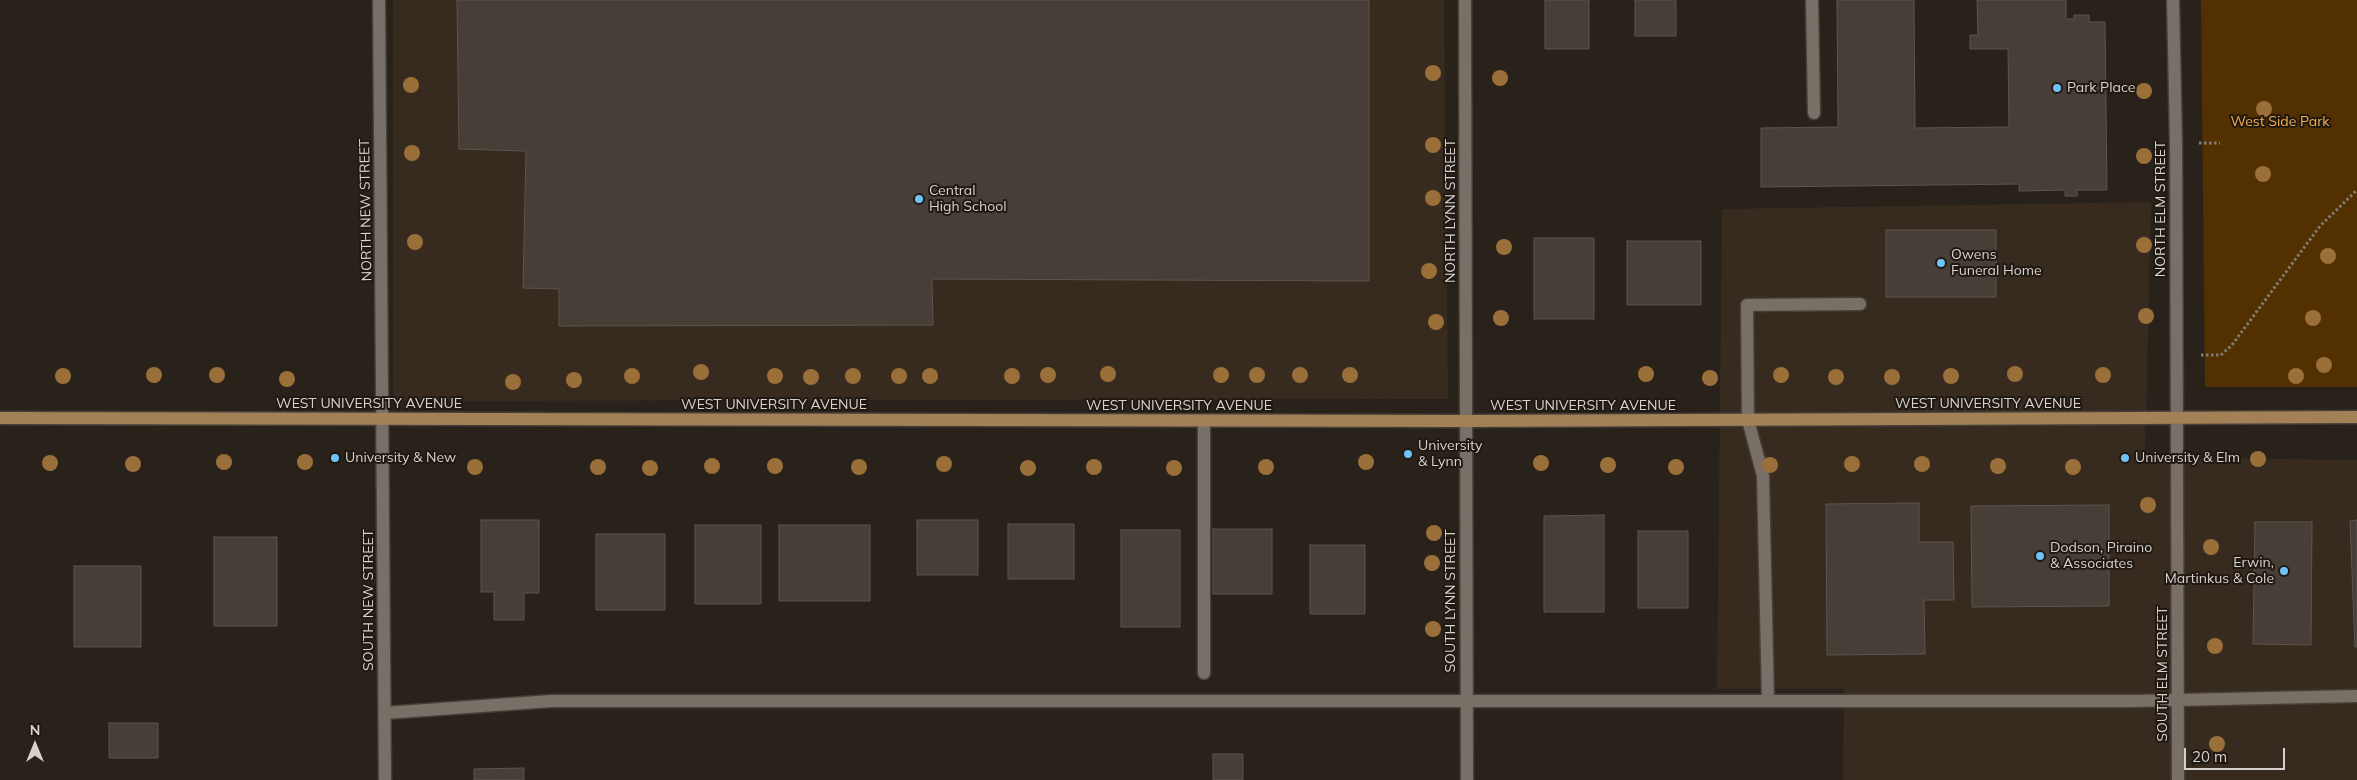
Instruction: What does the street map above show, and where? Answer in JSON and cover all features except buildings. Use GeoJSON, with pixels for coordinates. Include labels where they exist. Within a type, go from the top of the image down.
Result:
{"type":"FeatureCollection","features":[{"type":"Feature","properties":{"kind":"main road","name":"WEST UNIVERSITY AVENUE"},"geometry":{"type":"LineString","coordinates":[[0,418],[1466,421],[2357,417]]}},
{"type":"Feature","properties":{"kind":"street","name":"NORTH NEW STREET"},"geometry":{"type":"LineString","coordinates":[[379,0],[383,419]]}},
{"type":"Feature","properties":{"kind":"street","name":"NORTH LYNN STREET"},"geometry":{"type":"LineString","coordinates":[[1465,0],[1466,421]]}},
{"type":"Feature","properties":{"kind":"street"},"geometry":{"type":"LineString","coordinates":[[1812,0],[1814,113]]}},
{"type":"Feature","properties":{"kind":"street","name":"NORTH ELM STREET"},"geometry":{"type":"LineString","coordinates":[[2173,0],[2176,143],[2177,418]]}},
{"type":"Feature","properties":{"kind":"street"},"geometry":{"type":"LineString","coordinates":[[1768,701],[1763,476],[1748,420],[1747,305],[1860,304]]}},
{"type":"Feature","properties":{"kind":"street","name":"SOUTH ELM STREET"},"geometry":{"type":"LineString","coordinates":[[2177,418],[2178,780]]}},
{"type":"Feature","properties":{"kind":"street","name":"SOUTH NEW STREET"},"geometry":{"type":"LineString","coordinates":[[383,419],[385,780]]}},
{"type":"Feature","properties":{"kind":"street"},"geometry":{"type":"LineString","coordinates":[[1204,420],[1204,673]]}},
{"type":"Feature","properties":{"kind":"street","name":"SOUTH LYNN STREET"},"geometry":{"type":"LineString","coordinates":[[1466,421],[1467,780]]}},
{"type":"Feature","properties":{"kind":"street"},"geometry":{"type":"LineString","coordinates":[[385,712],[551,701],[2177,700],[2357,696]]}},
{"type":"Feature","properties":{"kind":"path"},"geometry":{"type":"LineString","coordinates":[[2201,355],[2221,355],[2232,345],[2320,226],[2357,190]]}},
{"type":"Feature","properties":{"kind":"shaded area","name":"Central High School"},"geometry":{"type":"Polygon","coordinates":[[[393,0],[1444,0],[1448,399],[393,401],[393,0]]]}},
{"type":"Feature","properties":{"kind":"shaded area"},"geometry":{"type":"Polygon","coordinates":[[[2151,202],[2145,460],[2210,458],[2357,460],[2357,780],[1843,780],[1844,689],[1717,689],[1722,209],[2151,202]]]}},
{"type":"Feature","properties":{"kind":"green space","name":"West Side Park"},"geometry":{"type":"Polygon","coordinates":[[[2201,0],[2357,0],[2357,387],[2205,387],[2201,0]]]}},
{"type":"Feature","properties":{"kind":"place","name":"Park Place"},"geometry":{"type":"Point","coordinates":[2057,88]}},
{"type":"Feature","properties":{"kind":"place","name":"Central High School"},"geometry":{"type":"Point","coordinates":[919,199]}},
{"type":"Feature","properties":{"kind":"place","name":"Owens Funeral Home"},"geometry":{"type":"Point","coordinates":[1941,263]}},
{"type":"Feature","properties":{"kind":"place","name":"University & Lynn"},"geometry":{"type":"Point","coordinates":[1408,454]}},
{"type":"Feature","properties":{"kind":"place","name":"University & New"},"geometry":{"type":"Point","coordinates":[335,458]}},
{"type":"Feature","properties":{"kind":"place","name":"University & Elm"},"geometry":{"type":"Point","coordinates":[2125,458]}},
{"type":"Feature","properties":{"kind":"place","name":"Dodson, Piraino & Associates"},"geometry":{"type":"Point","coordinates":[2040,556]}},
{"type":"Feature","properties":{"kind":"place","name":"Erwin, Martinkus & Cole"},"geometry":{"type":"Point","coordinates":[2284,571]}}]}
